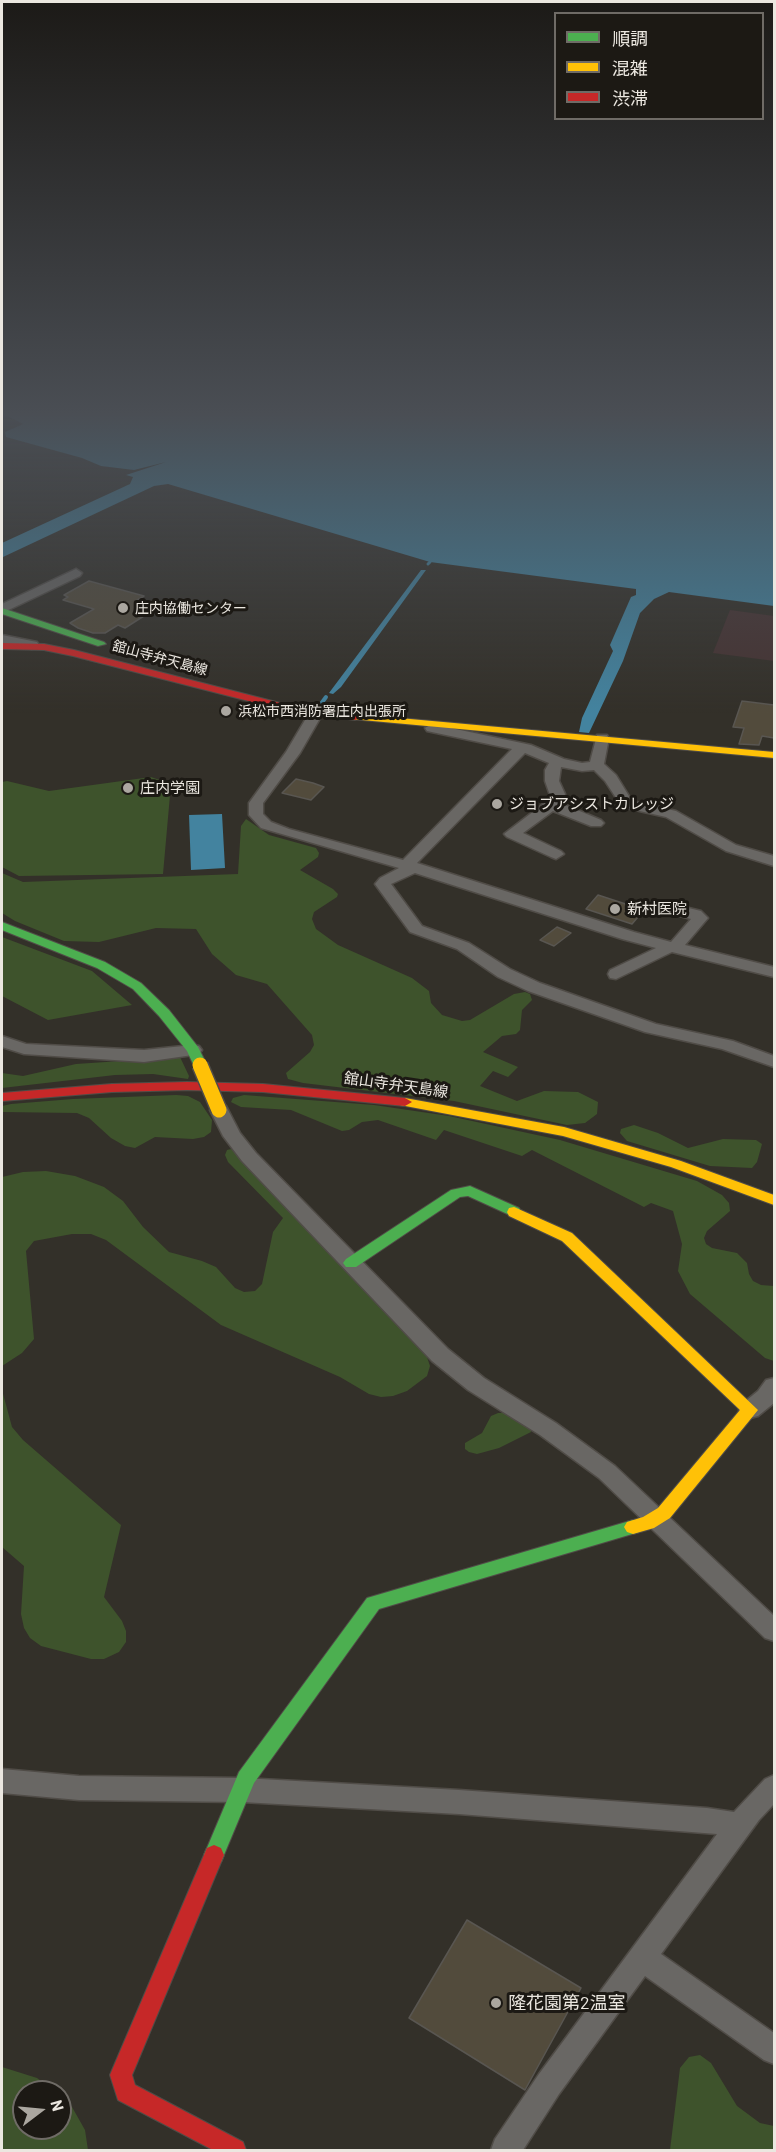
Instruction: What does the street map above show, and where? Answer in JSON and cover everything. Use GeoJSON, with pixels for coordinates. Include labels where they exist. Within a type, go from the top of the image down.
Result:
{"type":"FeatureCollection","features":[{"type":"Feature","properties":{"kind":"street"},"geometry":{"type":"LineString","coordinates":[[2,610],[76,573]]}},
{"type":"Feature","properties":{"kind":"street"},"geometry":{"type":"LineString","coordinates":[[2,610],[147,660],[156,674]]}},
{"type":"Feature","properties":{"kind":"street"},"geometry":{"type":"LineString","coordinates":[[2,639],[44,647]]}},
{"type":"Feature","properties":{"kind":"street","name":"舘山寺弁天島線"},"geometry":{"type":"LineString","coordinates":[[2,646],[44,647],[316,713],[404,721]]}},
{"type":"Feature","properties":{"kind":"street"},"geometry":{"type":"LineString","coordinates":[[316,713],[293,753],[256,803],[256,815],[274,830],[410,866],[618,933],[774,972]]}},
{"type":"Feature","properties":{"kind":"street"},"geometry":{"type":"LineString","coordinates":[[404,721],[465,730],[602,738],[774,755]]}},
{"type":"Feature","properties":{"kind":"street"},"geometry":{"type":"LineString","coordinates":[[465,730],[522,747],[557,761],[582,767],[597,765]]}},
{"type":"Feature","properties":{"kind":"street"},"geometry":{"type":"LineString","coordinates":[[597,765],[602,738]]}},
{"type":"Feature","properties":{"kind":"street"},"geometry":{"type":"LineString","coordinates":[[522,747],[410,866],[383,884],[416,929],[463,946],[504,974],[534,987],[651,1028],[727,1045],[774,1062]]}},
{"type":"Feature","properties":{"kind":"street"},"geometry":{"type":"LineString","coordinates":[[556,854],[512,834],[553,805],[558,797],[552,781],[552,770],[557,761]]}},
{"type":"Feature","properties":{"kind":"street"},"geometry":{"type":"LineString","coordinates":[[597,765],[611,778],[627,804],[671,814],[731,848],[774,861]]}},
{"type":"Feature","properties":{"kind":"street"},"geometry":{"type":"LineString","coordinates":[[553,805],[596,823]]}},
{"type":"Feature","properties":{"kind":"street"},"geometry":{"type":"LineString","coordinates":[[616,974],[672,947],[700,918],[695,914],[668,908]]}},
{"type":"Feature","properties":{"kind":"street"},"geometry":{"type":"LineString","coordinates":[[2,926],[120,975],[151,999],[197,1058],[232,1136],[249,1157],[351,1263],[458,1370],[607,1472],[774,1631]]}},
{"type":"Feature","properties":{"kind":"street"},"geometry":{"type":"LineString","coordinates":[[2,1041],[24,1049],[197,1058]]}},
{"type":"Feature","properties":{"kind":"street","name":"舘山寺弁天島線"},"geometry":{"type":"LineString","coordinates":[[2,1096],[188,1086],[263,1088],[376,1098],[480,1114],[592,1139],[676,1164],[774,1200]]}},
{"type":"Feature","properties":{"kind":"street"},"geometry":{"type":"LineString","coordinates":[[351,1263],[456,1193],[470,1191],[567,1237],[750,1410]]}},
{"type":"Feature","properties":{"kind":"street"},"geometry":{"type":"LineString","coordinates":[[235,2151],[126,2092],[121,2075],[246,1778],[373,1604],[648,1523],[664,1513],[750,1410],[766,1397],[774,1386]]}},
{"type":"Feature","properties":{"kind":"street"},"geometry":{"type":"LineString","coordinates":[[2,1781],[111,1789],[242,1790],[459,1802],[707,1820],[740,1825]]}},
{"type":"Feature","properties":{"kind":"street"},"geometry":{"type":"LineString","coordinates":[[507,2151],[549,2084],[642,1957],[740,1825],[774,1787]]}},
{"type":"Feature","properties":{"kind":"street"},"geometry":{"type":"LineString","coordinates":[[642,1957],[774,2050]]}},
{"type":"Feature","properties":{"kind":"shaded area"},"geometry":{"type":"Polygon","coordinates":[[[730,610],[774,616],[774,661],[713,653],[730,610]]]}},
{"type":"Feature","properties":{"kind":"green space"},"geometry":{"type":"Polygon","coordinates":[[[151,777],[171,784],[163,874],[19,876],[2,867],[2,782],[7,781],[49,791],[151,777]]]}},
{"type":"Feature","properties":{"kind":"green space"},"geometry":{"type":"Polygon","coordinates":[[[246,819],[269,835],[316,848],[319,853],[318,857],[300,870],[338,894],[314,912],[312,919],[316,929],[338,945],[412,978],[429,991],[431,1003],[442,1015],[462,1021],[470,1020],[514,994],[525,992],[530,994],[532,1000],[522,1010],[520,1030],[516,1034],[502,1036],[483,1052],[518,1067],[508,1077],[493,1071],[480,1086],[517,1101],[544,1091],[578,1092],[598,1102],[597,1114],[585,1123],[567,1125],[454,1101],[303,1083],[288,1079],[286,1073],[310,1052],[314,1045],[312,1035],[267,984],[236,975],[212,954],[196,929],[156,928],[99,942],[64,941],[15,921],[2,913],[2,873],[23,882],[238,874],[241,826],[246,819]]]}},
{"type":"Feature","properties":{"kind":"green space"},"geometry":{"type":"Polygon","coordinates":[[[2,937],[92,971],[132,1005],[48,1020],[2,996],[2,937]]]}},
{"type":"Feature","properties":{"kind":"green space"},"geometry":{"type":"Polygon","coordinates":[[[180,1057],[189,1076],[188,1079],[153,1074],[115,1075],[2,1088],[2,1073],[23,1076],[76,1064],[180,1057]]]}},
{"type":"Feature","properties":{"kind":"green space"},"geometry":{"type":"Polygon","coordinates":[[[244,1095],[374,1105],[449,1116],[560,1140],[697,1181],[722,1195],[729,1203],[730,1211],[707,1231],[704,1238],[706,1244],[712,1248],[737,1253],[747,1263],[753,1281],[761,1285],[774,1286],[774,1361],[765,1358],[690,1294],[678,1271],[682,1244],[673,1211],[651,1203],[644,1207],[532,1150],[522,1156],[444,1130],[436,1140],[378,1120],[362,1122],[349,1130],[342,1131],[291,1110],[241,1107],[231,1102],[233,1098],[244,1095]]]}},
{"type":"Feature","properties":{"kind":"green space"},"geometry":{"type":"Polygon","coordinates":[[[188,1096],[200,1102],[212,1120],[211,1132],[204,1137],[193,1139],[155,1137],[135,1148],[125,1146],[111,1138],[89,1118],[77,1113],[2,1112],[2,1106],[11,1104],[188,1096]]]}},
{"type":"Feature","properties":{"kind":"green space"},"geometry":{"type":"Polygon","coordinates":[[[634,1125],[658,1133],[688,1148],[723,1139],[756,1140],[762,1144],[757,1162],[752,1168],[710,1166],[627,1141],[620,1133],[621,1129],[634,1125]]]}},
{"type":"Feature","properties":{"kind":"green space"},"geometry":{"type":"Polygon","coordinates":[[[231,1149],[417,1341],[430,1366],[427,1376],[407,1391],[393,1396],[381,1397],[369,1394],[340,1377],[221,1325],[106,1240],[91,1234],[72,1234],[34,1241],[26,1251],[34,1339],[22,1353],[2,1366],[2,1177],[23,1172],[46,1171],[75,1176],[104,1187],[123,1201],[143,1227],[169,1252],[216,1267],[235,1288],[244,1292],[255,1291],[262,1284],[273,1232],[283,1218],[228,1162],[225,1155],[227,1150],[231,1149]]]}},
{"type":"Feature","properties":{"kind":"green space"},"geometry":{"type":"Polygon","coordinates":[[[2,1390],[12,1427],[23,1440],[121,1525],[104,1597],[122,1621],[126,1631],[126,1642],[119,1652],[104,1659],[91,1659],[41,1646],[30,1638],[24,1628],[21,1614],[24,1566],[2,1547],[2,1390]]]}},
{"type":"Feature","properties":{"kind":"green space"},"geometry":{"type":"Polygon","coordinates":[[[505,1413],[531,1428],[531,1432],[499,1448],[477,1454],[465,1449],[465,1443],[482,1433],[491,1416],[505,1413]]]}},
{"type":"Feature","properties":{"kind":"green space"},"geometry":{"type":"Polygon","coordinates":[[[700,2055],[711,2063],[737,2106],[760,2123],[774,2126],[774,2150],[670,2150],[680,2068],[689,2057],[700,2055]]]}},
{"type":"Feature","properties":{"kind":"green space"},"geometry":{"type":"Polygon","coordinates":[[[2,2067],[40,2080],[12,2080],[12,2140],[72,2140],[72,2107],[85,2130],[88,2150],[2,2150],[2,2067]]]}},
{"type":"Feature","properties":{"kind":"water"},"geometry":{"type":"Polygon","coordinates":[[[66,513],[96,513],[3,557],[2,543],[66,513]]]}},
{"type":"Feature","properties":{"kind":"water"},"geometry":{"type":"Polygon","coordinates":[[[267,513],[774,513],[774,606],[669,592],[654,599],[640,613],[623,661],[589,733],[579,732],[582,718],[613,651],[610,645],[631,597],[636,595],[636,589],[430,562],[267,513]]]}},
{"type":"Feature","properties":{"kind":"water"},"geometry":{"type":"Polygon","coordinates":[[[421,570],[426,570],[341,687],[333,694],[329,693],[421,570]]]}},
{"type":"Feature","properties":{"kind":"water"},"geometry":{"type":"Polygon","coordinates":[[[222,814],[225,868],[191,870],[189,815],[222,814]]]}},
{"type":"Feature","properties":{"kind":"building","name":"庄内協働センター"},"geometry":{"type":"Polygon","coordinates":[[[89,581],[144,596],[136,601],[158,607],[125,628],[118,625],[105,633],[93,633],[78,628],[70,623],[94,609],[63,600],[68,597],[64,595],[89,581]]]}},
{"type":"Feature","properties":{"kind":"building"},"geometry":{"type":"Polygon","coordinates":[[[742,701],[774,705],[774,738],[762,736],[759,745],[739,744],[744,728],[733,727],[742,701]]]}},
{"type":"Feature","properties":{"kind":"building"},"geometry":{"type":"Polygon","coordinates":[[[296,779],[324,787],[311,800],[282,793],[296,779]]]}},
{"type":"Feature","properties":{"kind":"building","name":"新村医院"},"geometry":{"type":"Polygon","coordinates":[[[598,895],[644,910],[632,924],[586,909],[598,895]]]}},
{"type":"Feature","properties":{"kind":"building"},"geometry":{"type":"Polygon","coordinates":[[[557,927],[571,933],[554,946],[540,940],[557,927]]]}},
{"type":"Feature","properties":{"kind":"building","name":"隆花園第2温室"},"geometry":{"type":"Polygon","coordinates":[[[467,1920],[581,1988],[525,2090],[409,2018],[467,1920]]]}},
{"type":"Feature","properties":{"kind":"waterway"},"geometry":{"type":"LineString","coordinates":[[318,708],[326,697]]}},
{"type":"Feature","properties":{"kind":"traffic: fast"},"geometry":{"type":"LineString","coordinates":[[2,611],[101,644]]}},
{"type":"Feature","properties":{"kind":"traffic: fast"},"geometry":{"type":"LineString","coordinates":[[2,926],[101,965],[137,986],[164,1013],[193,1050],[200,1065]]}},
{"type":"Feature","properties":{"kind":"traffic: fast"},"geometry":{"type":"LineString","coordinates":[[351,1263],[456,1193],[470,1191],[514,1212]]}},
{"type":"Feature","properties":{"kind":"traffic: fast"},"geometry":{"type":"LineString","coordinates":[[214,1855],[246,1778],[373,1603],[633,1527]]}},
{"type":"Feature","properties":{"kind":"traffic: slow"},"geometry":{"type":"LineString","coordinates":[[355,717],[774,755]]}},
{"type":"Feature","properties":{"kind":"traffic: slow"},"geometry":{"type":"LineString","coordinates":[[200,1065],[219,1110]]}},
{"type":"Feature","properties":{"kind":"traffic: slow"},"geometry":{"type":"LineString","coordinates":[[405,1102],[564,1132],[676,1164],[774,1200]]}},
{"type":"Feature","properties":{"kind":"traffic: slow"},"geometry":{"type":"LineString","coordinates":[[514,1212],[567,1237],[750,1410],[664,1513],[648,1523],[633,1527]]}},
{"type":"Feature","properties":{"kind":"traffic: jam"},"geometry":{"type":"LineString","coordinates":[[2,646],[44,647],[74,653],[284,707],[355,717]]}},
{"type":"Feature","properties":{"kind":"traffic: jam"},"geometry":{"type":"LineString","coordinates":[[2,1097],[112,1088],[187,1086],[263,1088],[405,1102]]}},
{"type":"Feature","properties":{"kind":"traffic: jam"},"geometry":{"type":"LineString","coordinates":[[214,1855],[121,2075],[126,2092],[235,2150]]}},
{"type":"Feature","properties":{"kind":"place","name":"庄内協働センター"},"geometry":{"type":"Point","coordinates":[123,608]}},
{"type":"Feature","properties":{"kind":"place","name":"浜松市西消防署庄内出張所"},"geometry":{"type":"Point","coordinates":[226,711]}},
{"type":"Feature","properties":{"kind":"place","name":"庄内学園"},"geometry":{"type":"Point","coordinates":[128,788]}},
{"type":"Feature","properties":{"kind":"place","name":"ジョブアシストカレッジ"},"geometry":{"type":"Point","coordinates":[497,804]}},
{"type":"Feature","properties":{"kind":"place","name":"新村医院"},"geometry":{"type":"Point","coordinates":[615,909]}},
{"type":"Feature","properties":{"kind":"place","name":"隆花園第2温室"},"geometry":{"type":"Point","coordinates":[496,2003]}}]}
